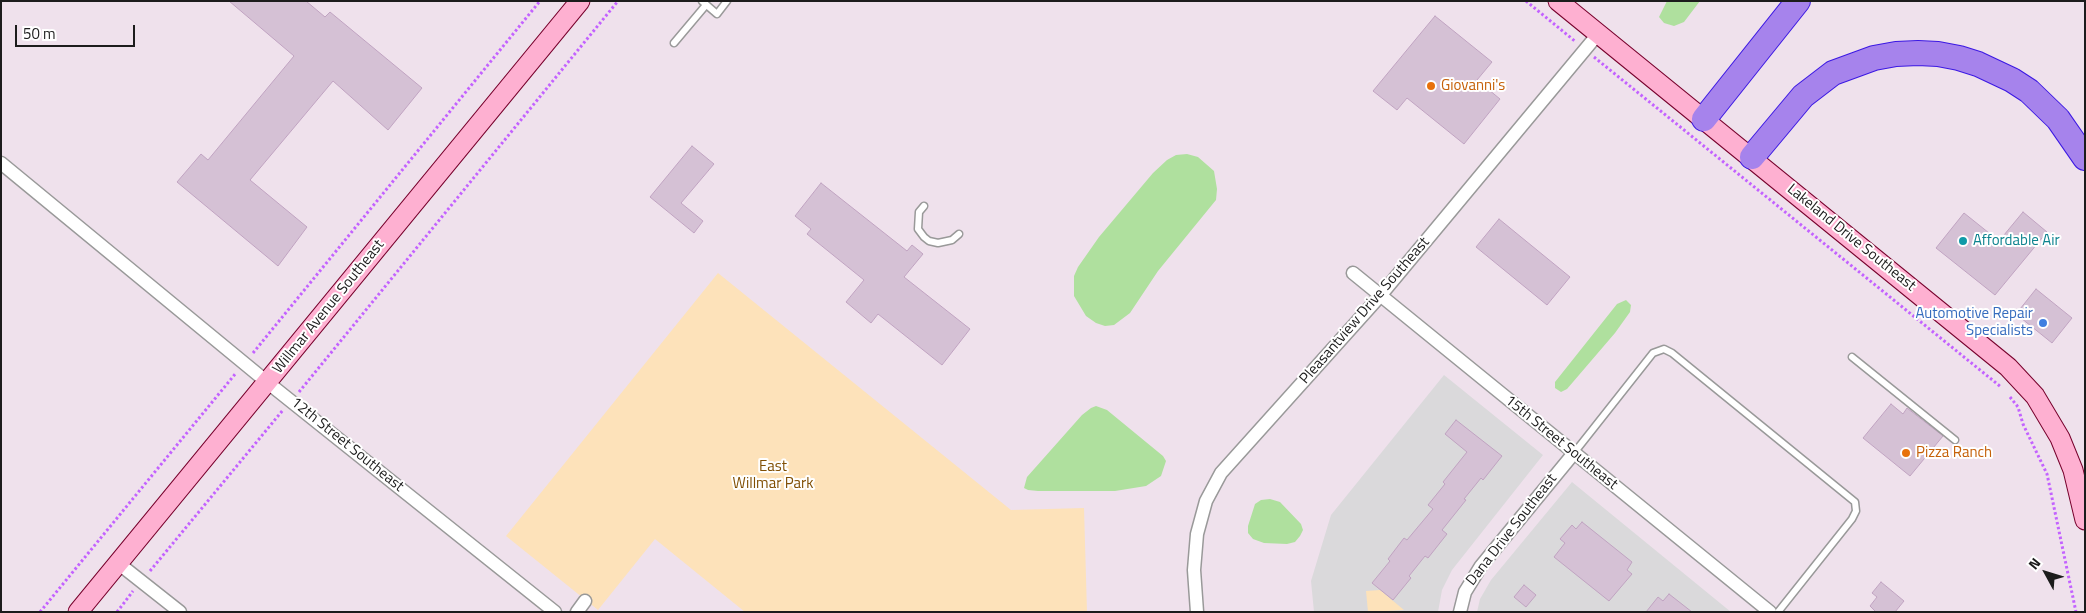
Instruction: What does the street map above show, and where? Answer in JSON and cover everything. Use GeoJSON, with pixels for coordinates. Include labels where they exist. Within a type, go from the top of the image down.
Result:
{"type":"FeatureCollection","features":[{"type":"Feature","properties":{"kind":"highway"},"geometry":{"type":"LineString","coordinates":[[1704,119],[1798,1]]}},
{"type":"Feature","properties":{"kind":"highway"},"geometry":{"type":"LineString","coordinates":[[1752,157],[1803,96],[1833,73],[1874,58],[1918,53],[1959,58],[1978,64],[2012,80],[2029,92],[2058,118],[2085,158]]}},
{"type":"Feature","properties":{"kind":"main road","name":"Willmar Avenue Southeast"},"geometry":{"type":"LineString","coordinates":[[78,612],[580,1]]}},
{"type":"Feature","properties":{"kind":"main road","name":"Lakeland Drive Southeast"},"geometry":{"type":"LineString","coordinates":[[1558,1],[1994,353],[2021,379],[2044,409],[2060,438],[2073,470],[2085,520]]}},
{"type":"Feature","properties":{"kind":"street","name":"Pleasantview Drive Southeast"},"geometry":{"type":"LineString","coordinates":[[1197,612],[1194,551],[1201,516],[1213,487],[1233,460],[1380,296],[1598,34]]}},
{"type":"Feature","properties":{"kind":"street","name":"12th Street Southeast"},"geometry":{"type":"LineString","coordinates":[[1,163],[267,382],[555,612]]}},
{"type":"Feature","properties":{"kind":"street","name":"15th Street Southeast"},"geometry":{"type":"LineString","coordinates":[[1353,273],[1770,612]]}},
{"type":"Feature","properties":{"kind":"street","name":"Dana Drive Southeast"},"geometry":{"type":"LineString","coordinates":[[1460,612],[1464,592],[1481,566],[1574,453]]}},
{"type":"Feature","properties":{"kind":"street"},"geometry":{"type":"LineString","coordinates":[[118,563],[180,612]]}},
{"type":"Feature","properties":{"kind":"street"},"geometry":{"type":"LineString","coordinates":[[577,612],[585,602]]}},
{"type":"Feature","properties":{"kind":"lane"},"geometry":{"type":"LineString","coordinates":[[674,44],[704,3],[717,14],[727,1]]}},
{"type":"Feature","properties":{"kind":"lane"},"geometry":{"type":"LineString","coordinates":[[924,206],[919,212],[918,229],[924,238],[929,241],[938,242],[952,240],[959,234]]}},
{"type":"Feature","properties":{"kind":"lane"},"geometry":{"type":"LineString","coordinates":[[1574,453],[1653,353],[1664,349],[1672,353],[1855,502],[1856,510],[1852,519],[1778,612]]}},
{"type":"Feature","properties":{"kind":"lane"},"geometry":{"type":"LineString","coordinates":[[1852,357],[1955,440]]}},
{"type":"Feature","properties":{"kind":"path"},"geometry":{"type":"LineString","coordinates":[[40,612],[540,1]]}},
{"type":"Feature","properties":{"kind":"path"},"geometry":{"type":"LineString","coordinates":[[117,612],[618,1]]}},
{"type":"Feature","properties":{"kind":"path"},"geometry":{"type":"LineString","coordinates":[[1526,1],[2000,386],[2018,408],[2023,424],[2047,474],[2076,612]]}},
{"type":"Feature","properties":{"kind":"shaded area"},"geometry":{"type":"Polygon","coordinates":[[[1667,1],[1700,1],[1684,22],[1674,26],[1664,23],[1659,17],[1667,1]]]}},
{"type":"Feature","properties":{"kind":"shaded area"},"geometry":{"type":"Polygon","coordinates":[[[1187,154],[1198,157],[1214,171],[1217,189],[1216,200],[1158,271],[1130,313],[1114,325],[1105,326],[1096,323],[1086,316],[1074,296],[1074,276],[1078,267],[1099,237],[1153,173],[1167,160],[1176,155],[1187,154]]]}},
{"type":"Feature","properties":{"kind":"shaded area"},"geometry":{"type":"Polygon","coordinates":[[[1626,300],[1631,305],[1630,312],[1615,333],[1567,389],[1561,392],[1555,388],[1555,382],[1617,304],[1626,300]]]}},
{"type":"Feature","properties":{"kind":"shaded area"},"geometry":{"type":"Polygon","coordinates":[[[1444,375],[1543,455],[1452,570],[1442,590],[1438,612],[1314,612],[1311,581],[1331,515],[1444,375]]]}},
{"type":"Feature","properties":{"kind":"shaded area"},"geometry":{"type":"Polygon","coordinates":[[[1096,406],[1107,410],[1163,456],[1166,461],[1161,476],[1146,486],[1115,491],[1038,491],[1024,488],[1027,477],[1082,415],[1096,406]]]}},
{"type":"Feature","properties":{"kind":"shaded area"},"geometry":{"type":"Polygon","coordinates":[[[1572,482],[1731,612],[1477,612],[1480,599],[1491,580],[1572,482]]]}},
{"type":"Feature","properties":{"kind":"shaded area"},"geometry":{"type":"Polygon","coordinates":[[[1270,499],[1280,502],[1301,524],[1303,530],[1295,542],[1287,544],[1264,543],[1253,539],[1248,533],[1248,526],[1255,504],[1261,500],[1270,499]]]}},
{"type":"Feature","properties":{"kind":"green space","name":"East Willmar Park"},"geometry":{"type":"Polygon","coordinates":[[[718,273],[1011,510],[1084,508],[1087,612],[745,612],[655,539],[598,610],[506,536],[718,273]]]}},
{"type":"Feature","properties":{"kind":"green space"},"geometry":{"type":"Polygon","coordinates":[[[1380,590],[1404,610],[1368,612],[1366,591],[1380,590]]]}},
{"type":"Feature","properties":{"kind":"building"},"geometry":{"type":"Polygon","coordinates":[[[229,1],[306,1],[325,17],[330,12],[422,88],[388,130],[333,81],[250,180],[307,227],[278,266],[177,182],[201,154],[208,160],[294,56],[229,1]]]}},
{"type":"Feature","properties":{"kind":"building","name":"Giovanni's"},"geometry":{"type":"Polygon","coordinates":[[[1435,16],[1492,62],[1477,80],[1500,99],[1464,144],[1407,98],[1397,110],[1373,91],[1435,16]]]}},
{"type":"Feature","properties":{"kind":"building"},"geometry":{"type":"Polygon","coordinates":[[[692,146],[714,164],[681,203],[703,221],[694,233],[650,197],[692,146]]]}},
{"type":"Feature","properties":{"kind":"building"},"geometry":{"type":"Polygon","coordinates":[[[821,183],[907,251],[912,245],[923,254],[904,277],[970,329],[942,365],[878,314],[871,323],[846,302],[864,280],[807,234],[811,229],[795,216],[821,183]]]}},
{"type":"Feature","properties":{"kind":"building"},"geometry":{"type":"Polygon","coordinates":[[[2023,212],[2047,232],[1995,295],[1936,248],[1964,213],[1999,241],[2023,212]]]}},
{"type":"Feature","properties":{"kind":"building"},"geometry":{"type":"Polygon","coordinates":[[[1499,219],[1570,277],[1547,305],[1476,247],[1499,219]]]}},
{"type":"Feature","properties":{"kind":"building"},"geometry":{"type":"Polygon","coordinates":[[[2036,289],[2072,318],[2052,343],[2016,314],[2036,289]]]}},
{"type":"Feature","properties":{"kind":"building","name":"Pizza Ranch"},"geometry":{"type":"Polygon","coordinates":[[[1891,404],[1903,414],[1907,408],[1943,436],[1910,476],[1863,438],[1891,404]]]}},
{"type":"Feature","properties":{"kind":"building"},"geometry":{"type":"Polygon","coordinates":[[[1456,420],[1502,456],[1483,480],[1481,478],[1464,499],[1466,500],[1442,530],[1447,534],[1428,558],[1425,556],[1409,576],[1411,578],[1393,600],[1372,583],[1390,561],[1388,559],[1404,538],[1407,540],[1433,509],[1428,505],[1445,484],[1443,482],[1467,452],[1445,434],[1456,420]]]}},
{"type":"Feature","properties":{"kind":"building"},"geometry":{"type":"Polygon","coordinates":[[[1582,522],[1632,562],[1627,570],[1632,574],[1609,601],[1554,557],[1565,543],[1560,539],[1572,525],[1576,529],[1582,522]]]}},
{"type":"Feature","properties":{"kind":"building"},"geometry":{"type":"Polygon","coordinates":[[[1881,582],[1904,601],[1895,612],[1876,612],[1870,606],[1877,597],[1872,593],[1881,582]]]}},
{"type":"Feature","properties":{"kind":"building"},"geometry":{"type":"Polygon","coordinates":[[[1524,585],[1536,595],[1526,607],[1514,597],[1524,585]]]}},
{"type":"Feature","properties":{"kind":"building"},"geometry":{"type":"Polygon","coordinates":[[[1669,594],[1692,612],[1646,612],[1658,597],[1663,601],[1669,594]]]}},
{"type":"Feature","properties":{"kind":"place","name":"Giovanni's"},"geometry":{"type":"Point","coordinates":[1431,86]}},
{"type":"Feature","properties":{"kind":"place","name":"Affordable Air"},"geometry":{"type":"Point","coordinates":[1963,241]}},
{"type":"Feature","properties":{"kind":"place","name":"Automotive Repair Specialists"},"geometry":{"type":"Point","coordinates":[2043,323]}},
{"type":"Feature","properties":{"kind":"place","name":"Pizza Ranch"},"geometry":{"type":"Point","coordinates":[1906,453]}}]}
